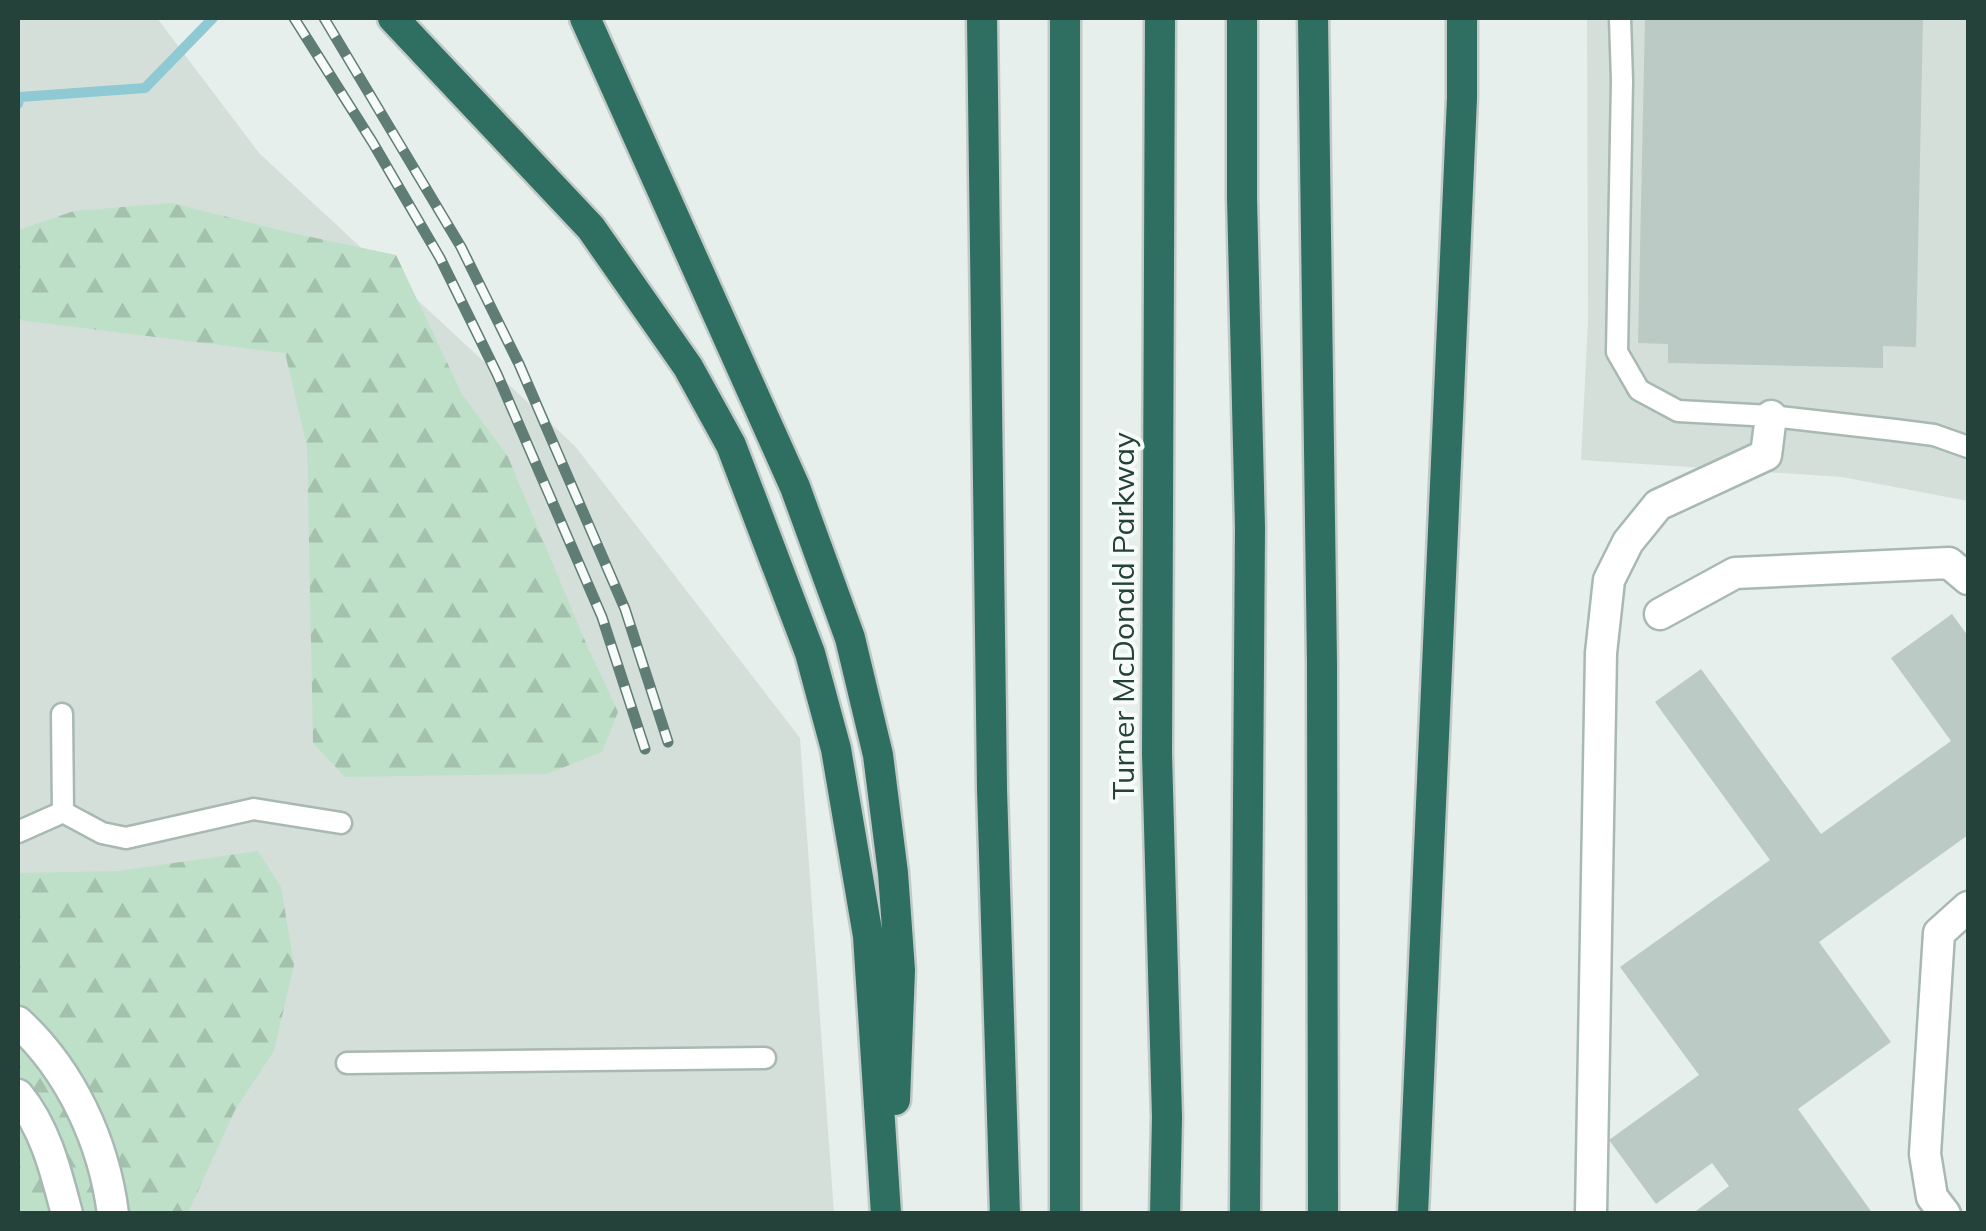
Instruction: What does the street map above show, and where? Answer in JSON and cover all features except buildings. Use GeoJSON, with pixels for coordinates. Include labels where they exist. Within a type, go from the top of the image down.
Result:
{"type":"FeatureCollection","features":[{"type":"Feature","properties":{"kind":"highway"},"geometry":{"type":"LineString","coordinates":[[393,18],[591,228],[688,367],[732,445],[810,653],[836,748],[868,936],[888,1214]]}},
{"type":"Feature","properties":{"kind":"highway"},"geometry":{"type":"LineString","coordinates":[[585,18],[795,487],[850,638],[878,756],[898,932],[900,988],[888,1214]]}},
{"type":"Feature","properties":{"kind":"highway"},"geometry":{"type":"LineString","coordinates":[[982,18],[992,789],[1005,1214]]}},
{"type":"Feature","properties":{"kind":"highway","name":"Turner McDonald Parkway"},"geometry":{"type":"LineString","coordinates":[[1065,18],[1065,1214]]}},
{"type":"Feature","properties":{"kind":"highway","name":"Turner McDonald Parkway"},"geometry":{"type":"LineString","coordinates":[[1160,18],[1157,754],[1167,1117],[1165,1214]]}},
{"type":"Feature","properties":{"kind":"highway"},"geometry":{"type":"LineString","coordinates":[[1242,18],[1242,217],[1250,528],[1245,1214]]}},
{"type":"Feature","properties":{"kind":"highway"},"geometry":{"type":"LineString","coordinates":[[1314,18],[1322,664],[1323,1214]]}},
{"type":"Feature","properties":{"kind":"highway"},"geometry":{"type":"LineString","coordinates":[[1413,1214],[1466,18]]}},
{"type":"Feature","properties":{"kind":"street"},"geometry":{"type":"LineString","coordinates":[[1591,1214],[1601,652],[1609,580],[1628,542],[1658,505],[1766,455],[1771,416]]}},
{"type":"Feature","properties":{"kind":"street"},"geometry":{"type":"LineString","coordinates":[[1660,614],[1735,573],[1949,563],[1968,579]]}},
{"type":"Feature","properties":{"kind":"street"},"geometry":{"type":"LineString","coordinates":[[1945,1214],[1932,1197],[1925,1154],[1939,933],[1968,908]]}},
{"type":"Feature","properties":{"kind":"street"},"geometry":{"type":"LineString","coordinates":[[18,1022],[67,1079],[96,1140],[112,1214]]}},
{"type":"Feature","properties":{"kind":"street"},"geometry":{"type":"LineString","coordinates":[[18,1095],[52,1157],[67,1214]]}},
{"type":"Feature","properties":{"kind":"lane"},"geometry":{"type":"LineString","coordinates":[[1620,18],[1617,352],[1640,390],[1678,411],[1771,416],[1934,435],[1968,447]]}},
{"type":"Feature","properties":{"kind":"lane"},"geometry":{"type":"LineString","coordinates":[[62,714],[63,812]]}},
{"type":"Feature","properties":{"kind":"lane"},"geometry":{"type":"LineString","coordinates":[[63,812],[102,833],[126,838],[254,809],[341,824]]}},
{"type":"Feature","properties":{"kind":"lane"},"geometry":{"type":"LineString","coordinates":[[18,832],[63,812]]}},
{"type":"Feature","properties":{"kind":"lane"},"geometry":{"type":"LineString","coordinates":[[347,1063],[765,1058]]}},
{"type":"Feature","properties":{"kind":"shaded area"},"geometry":{"type":"Polygon","coordinates":[[[18,18],[157,18],[259,153],[575,446],[800,738],[834,1213],[18,1213],[18,18]]]}},
{"type":"Feature","properties":{"kind":"shaded area"},"geometry":{"type":"Polygon","coordinates":[[[1587,18],[1968,18],[1968,501],[1842,477],[1581,460],[1588,321],[1587,18]]]}},
{"type":"Feature","properties":{"kind":"green space"},"geometry":{"type":"Polygon","coordinates":[[[171,203],[396,255],[462,394],[508,457],[618,712],[602,752],[547,774],[345,777],[313,743],[307,446],[285,353],[18,320],[18,230],[74,211],[171,203]]]}},
{"type":"Feature","properties":{"kind":"green space"},"geometry":{"type":"Polygon","coordinates":[[[258,851],[281,887],[294,965],[274,1051],[235,1110],[188,1213],[18,1213],[18,873],[118,871],[258,851]]]}},
{"type":"Feature","properties":{"kind":"waterway"},"geometry":{"type":"LineString","coordinates":[[18,104],[20,97],[145,88],[213,18]]}},
{"type":"Feature","properties":{"kind":"railway"},"geometry":{"type":"LineString","coordinates":[[294,18],[440,258],[497,374],[602,617],[645,749]]}},
{"type":"Feature","properties":{"kind":"railway"},"geometry":{"type":"LineString","coordinates":[[324,18],[461,247],[519,364],[625,609],[668,742]]}}]}
